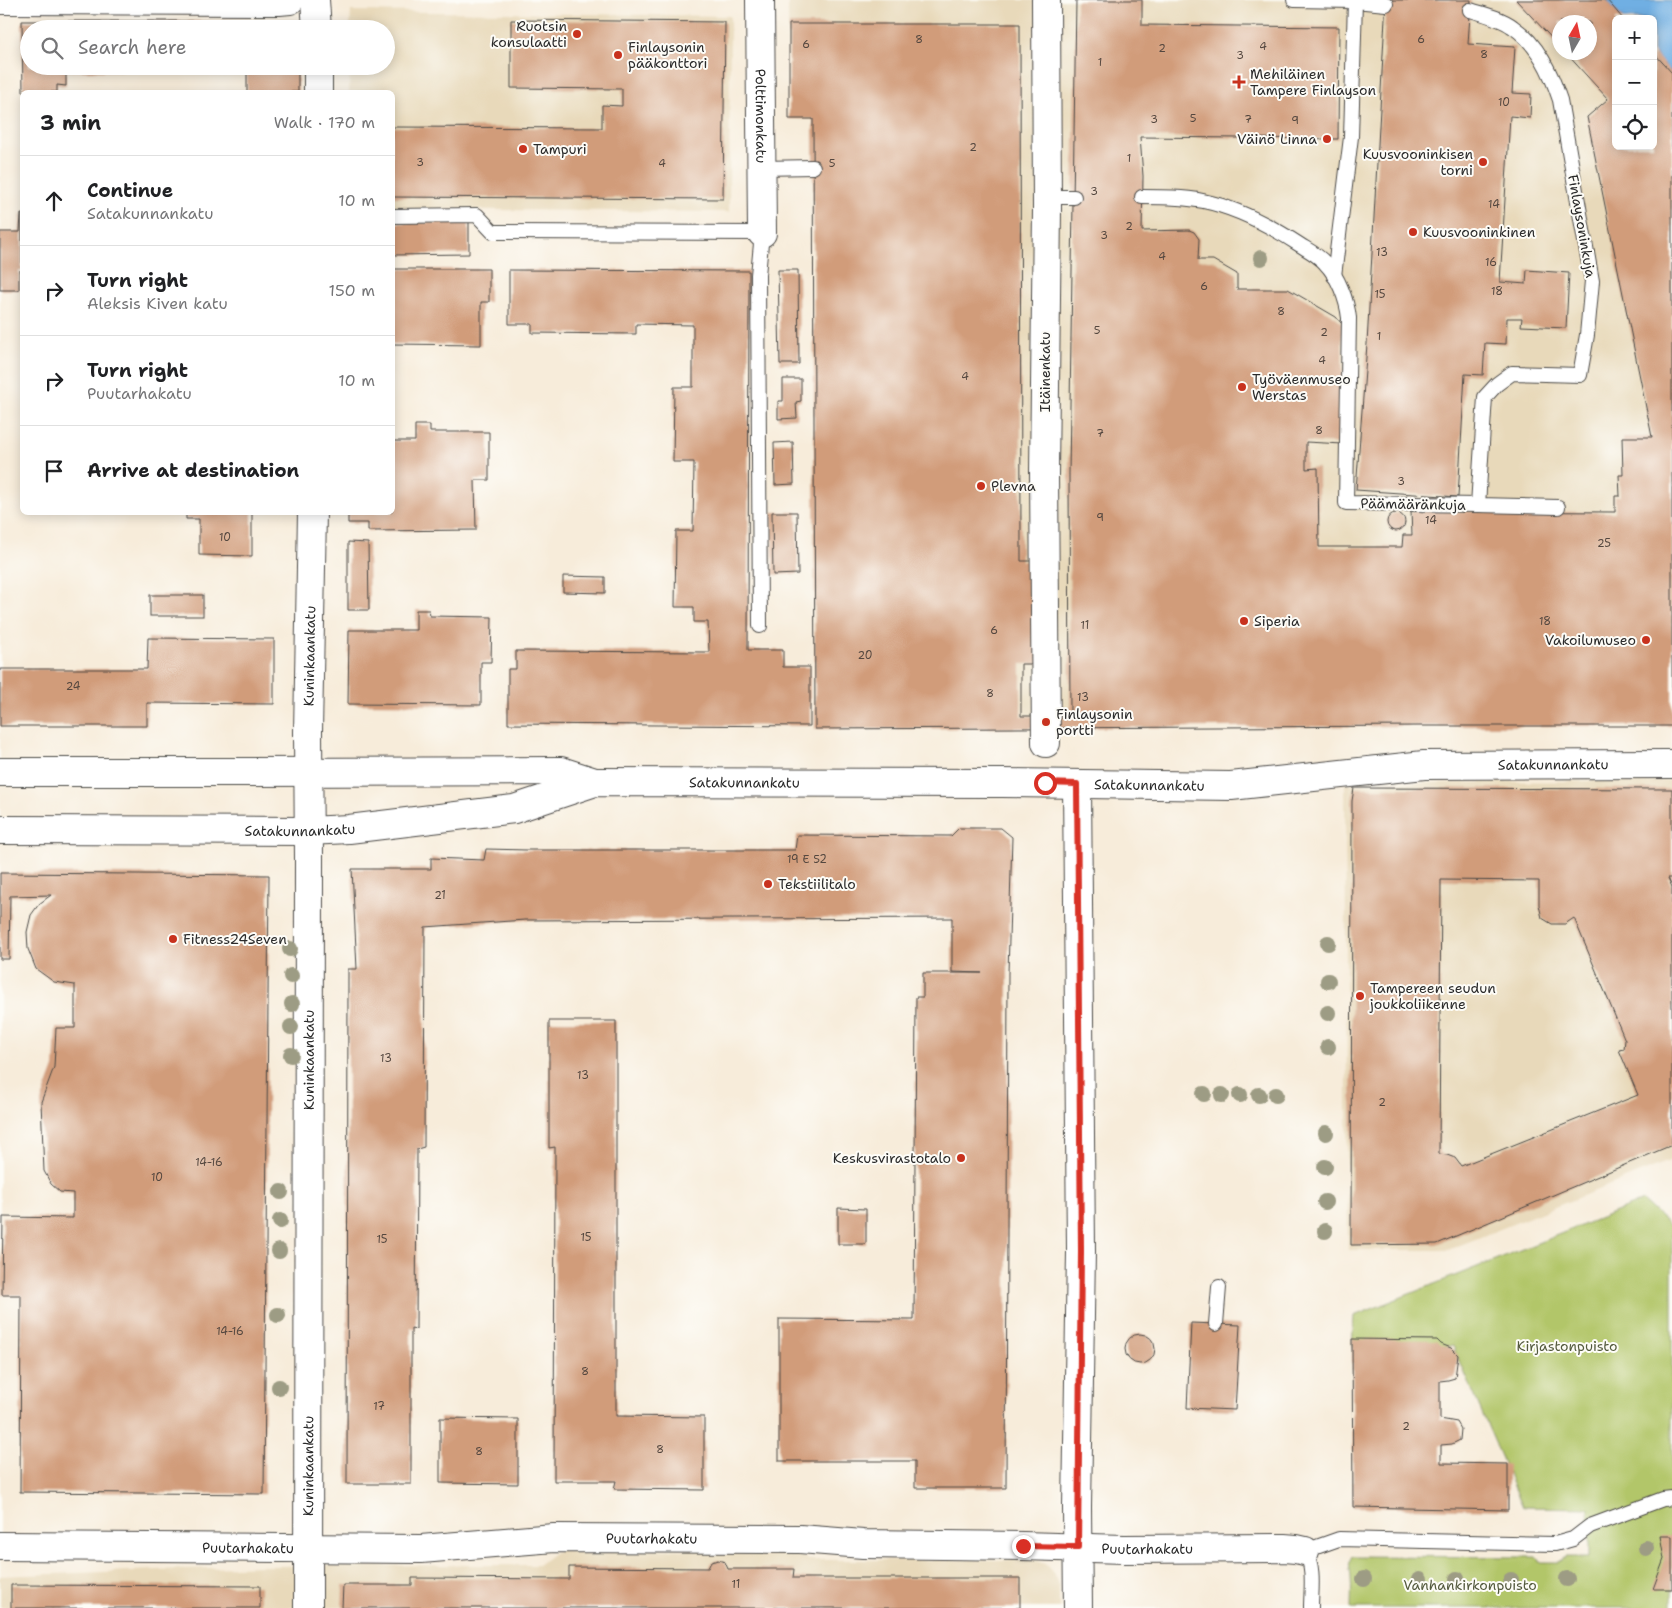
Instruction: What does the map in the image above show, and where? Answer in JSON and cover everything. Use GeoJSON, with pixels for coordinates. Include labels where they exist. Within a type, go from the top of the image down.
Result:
{"type":"FeatureCollection","features":[{"type":"Feature","properties":{"kind":"street"},"geometry":{"type":"LineString","coordinates":[[0,0],[279,2],[290,0]]}},
{"type":"Feature","properties":{"kind":"street"},"geometry":{"type":"LineString","coordinates":[[315,0],[316,20]]}},
{"type":"Feature","properties":{"kind":"street","name":"Polttimonkatu"},"geometry":{"type":"LineString","coordinates":[[760,0],[762,232]]}},
{"type":"Feature","properties":{"kind":"street","name":"Itäinenkatu"},"geometry":{"type":"LineString","coordinates":[[1046,0],[1044,464],[1046,743]]}},
{"type":"Feature","properties":{"kind":"street"},"geometry":{"type":"LineString","coordinates":[[318,75],[318,90]]}},
{"type":"Feature","properties":{"kind":"street","name":"Kuninkaankatu"},"geometry":{"type":"LineString","coordinates":[[308,1608],[308,772],[312,515]]}},
{"type":"Feature","properties":{"kind":"street","name":"Satakunnankatu"},"geometry":{"type":"LineString","coordinates":[[0,830],[308,831],[349,829],[514,809],[595,782],[1231,786],[1424,765],[1672,764]]}},
{"type":"Feature","properties":{"kind":"street","name":"Satakunnankatu"},"geometry":{"type":"LineString","coordinates":[[0,772],[561,771],[595,782]]}},
{"type":"Feature","properties":{"kind":"street"},"geometry":{"type":"LineString","coordinates":[[1077,784],[1081,1241],[1078,1608]]}},
{"type":"Feature","properties":{"kind":"street","name":"Puutarhakatu"},"geometry":{"type":"LineString","coordinates":[[0,1546],[421,1549],[554,1538],[800,1539],[863,1544],[1124,1549],[1284,1548],[1305,1551]]}},
{"type":"Feature","properties":{"kind":"lane"},"geometry":{"type":"LineString","coordinates":[[1294,0],[1355,1],[1386,4]]}},
{"type":"Feature","properties":{"kind":"lane"},"geometry":{"type":"LineString","coordinates":[[1334,276],[1351,137],[1355,1]]}},
{"type":"Feature","properties":{"kind":"lane","name":"Finlaysoninkuja"},"geometry":{"type":"LineString","coordinates":[[1470,10],[1491,16],[1513,26],[1540,55],[1552,76],[1560,100],[1592,281],[1587,334],[1580,375],[1512,373],[1497,384],[1485,397],[1478,505]]}},
{"type":"Feature","properties":{"kind":"lane"},"geometry":{"type":"LineString","coordinates":[[762,168],[813,167]]}},
{"type":"Feature","properties":{"kind":"lane"},"geometry":{"type":"LineString","coordinates":[[1046,197],[1074,197]]}},
{"type":"Feature","properties":{"kind":"lane"},"geometry":{"type":"LineString","coordinates":[[1142,197],[1184,198],[1205,201],[1240,213],[1284,235],[1312,253],[1325,263],[1334,276]]}},
{"type":"Feature","properties":{"kind":"lane"},"geometry":{"type":"LineString","coordinates":[[395,216],[477,215],[493,232],[762,232],[758,275],[760,626]]}},
{"type":"Feature","properties":{"kind":"lane","name":"Päämääränkuja"},"geometry":{"type":"LineString","coordinates":[[1334,276],[1348,310],[1349,325],[1346,503],[1478,505]]}},
{"type":"Feature","properties":{"kind":"lane"},"geometry":{"type":"LineString","coordinates":[[1478,505],[1558,507]]}},
{"type":"Feature","properties":{"kind":"lane"},"geometry":{"type":"LineString","coordinates":[[1216,1324],[1219,1288]]}},
{"type":"Feature","properties":{"kind":"lane"},"geometry":{"type":"LineString","coordinates":[[1311,1608],[1311,1567],[1305,1551],[1339,1539],[1555,1544],[1573,1539],[1590,1526],[1663,1499],[1672,1498]]}},
{"type":"Feature","properties":{"kind":"shaded area"},"geometry":{"type":"Polygon","coordinates":[[[788,0],[1607,0],[1620,15],[1612,15],[1612,150],[1657,150],[1657,56],[1672,73],[1672,726],[815,729],[813,120],[789,119],[788,0]]]}},
{"type":"Feature","properties":{"kind":"shaded area"},"geometry":{"type":"Polygon","coordinates":[[[351,11],[730,16],[729,212],[395,209],[395,90],[349,90],[350,75],[395,75],[395,20],[350,20],[351,11]]]}},
{"type":"Feature","properties":{"kind":"shaded area"},"geometry":{"type":"Polygon","coordinates":[[[1672,780],[1672,1160],[1448,1250],[1348,1250],[1345,784],[1672,780]]]}},
{"type":"Feature","properties":{"kind":"shaded area"},"geometry":{"type":"Polygon","coordinates":[[[786,1549],[809,1560],[1034,1560],[1045,1564],[1054,1574],[1059,1587],[1059,1608],[0,1608],[0,1576],[261,1566],[538,1565],[558,1550],[786,1549]]]}},
{"type":"Feature","properties":{"kind":"green space","name":"Kirjastonpuisto"},"geometry":{"type":"Polygon","coordinates":[[[1643,1201],[1672,1227],[1672,1608],[1351,1608],[1349,1565],[1352,1556],[1536,1557],[1539,1562],[1559,1562],[1567,1557],[1589,1557],[1589,1508],[1523,1507],[1453,1346],[1352,1346],[1354,1316],[1643,1201]]]}},
{"type":"Feature","properties":{"kind":"water"},"geometry":{"type":"Polygon","coordinates":[[[1607,0],[1672,0],[1672,73],[1657,56],[1657,15],[1620,15],[1607,0]]]}},
{"type":"Feature","properties":{"kind":"building"},"geometry":{"type":"Polygon","coordinates":[[[1076,0],[1142,0],[1142,25],[1339,27],[1338,139],[1140,137],[1143,176],[1142,231],[1189,230],[1194,232],[1199,239],[1198,260],[1213,260],[1237,274],[1237,289],[1288,289],[1336,317],[1342,324],[1343,444],[1306,442],[1306,469],[1318,468],[1319,547],[1402,547],[1403,535],[1412,535],[1411,511],[1615,512],[1615,496],[1620,496],[1619,475],[1623,475],[1622,437],[1652,437],[1587,117],[1608,99],[1572,60],[1597,60],[1597,15],[1552,15],[1552,38],[1516,0],[1607,0],[1620,15],[1612,15],[1612,150],[1657,150],[1657,56],[1672,73],[1672,726],[815,729],[813,119],[789,119],[789,24],[1020,24],[1021,561],[1040,561],[1040,664],[1021,664],[1021,716],[1070,716],[1069,474],[1076,0]]]}},
{"type":"Feature","properties":{"kind":"building","name":"Kuusvooninkinen"},"geometry":{"type":"Polygon","coordinates":[[[1386,0],[1471,0],[1468,44],[1515,47],[1512,93],[1531,94],[1530,118],[1510,116],[1500,282],[1526,284],[1527,270],[1569,273],[1566,328],[1521,326],[1522,318],[1507,318],[1506,344],[1485,343],[1483,375],[1465,374],[1458,497],[1356,490],[1367,344],[1386,0]]]}},
{"type":"Feature","properties":{"kind":"building"},"geometry":{"type":"Polygon","coordinates":[[[511,20],[725,22],[723,199],[395,197],[395,127],[602,128],[602,105],[622,106],[622,89],[511,88],[511,20]]]}},
{"type":"Feature","properties":{"kind":"building"},"geometry":{"type":"Polygon","coordinates":[[[23,75],[66,75],[66,86],[57,85],[57,90],[23,90],[23,75]]]}},
{"type":"Feature","properties":{"kind":"building"},"geometry":{"type":"Polygon","coordinates":[[[247,75],[298,75],[298,90],[247,90],[247,75]]]}},
{"type":"Feature","properties":{"kind":"building"},"geometry":{"type":"Polygon","coordinates":[[[469,222],[469,254],[395,255],[395,223],[469,222]]]}},
{"type":"Feature","properties":{"kind":"building"},"geometry":{"type":"Polygon","coordinates":[[[0,232],[20,232],[19,290],[0,290],[0,232]]]}},
{"type":"Feature","properties":{"kind":"building"},"geometry":{"type":"Polygon","coordinates":[[[395,269],[489,269],[489,302],[481,302],[481,345],[395,344],[395,269]]]}},
{"type":"Feature","properties":{"kind":"building"},"geometry":{"type":"Polygon","coordinates":[[[509,270],[749,271],[748,650],[783,650],[783,667],[810,667],[810,726],[508,724],[508,669],[516,669],[516,651],[709,652],[708,622],[694,622],[694,607],[675,607],[676,531],[693,531],[694,462],[673,462],[674,387],[693,387],[693,325],[636,324],[636,334],[532,333],[532,324],[509,324],[509,270]]]}},
{"type":"Feature","properties":{"kind":"building"},"geometry":{"type":"Polygon","coordinates":[[[778,270],[798,270],[799,364],[780,364],[778,270]]]}},
{"type":"Feature","properties":{"kind":"building"},"geometry":{"type":"Polygon","coordinates":[[[783,379],[801,379],[801,401],[796,402],[797,418],[778,419],[778,401],[783,401],[783,379]]]}},
{"type":"Feature","properties":{"kind":"building"},"geometry":{"type":"Polygon","coordinates":[[[415,425],[430,425],[430,432],[489,432],[489,480],[475,480],[476,530],[368,531],[368,523],[348,523],[348,515],[395,515],[395,441],[415,441],[415,425]]]}},
{"type":"Feature","properties":{"kind":"building"},"geometry":{"type":"Polygon","coordinates":[[[793,442],[794,484],[775,485],[774,443],[793,442]]]}},
{"type":"Feature","properties":{"kind":"building"},"geometry":{"type":"Polygon","coordinates":[[[772,512],[797,512],[798,574],[773,575],[772,512]]]}},
{"type":"Feature","properties":{"kind":"building"},"geometry":{"type":"Polygon","coordinates":[[[1392,513],[1400,513],[1405,518],[1403,529],[1392,531],[1387,526],[1387,518],[1392,513]]]}},
{"type":"Feature","properties":{"kind":"building"},"geometry":{"type":"Polygon","coordinates":[[[186,515],[252,515],[252,556],[199,555],[199,519],[186,519],[186,515]]]}},
{"type":"Feature","properties":{"kind":"building"},"geometry":{"type":"Polygon","coordinates":[[[348,542],[368,543],[369,610],[348,610],[348,542]]]}},
{"type":"Feature","properties":{"kind":"building"},"geometry":{"type":"Polygon","coordinates":[[[563,576],[605,577],[605,593],[563,592],[563,576]]]}},
{"type":"Feature","properties":{"kind":"building"},"geometry":{"type":"Polygon","coordinates":[[[150,595],[203,595],[203,616],[150,616],[150,595]]]}},
{"type":"Feature","properties":{"kind":"building"},"geometry":{"type":"Polygon","coordinates":[[[416,610],[429,610],[430,616],[492,617],[491,662],[481,662],[481,705],[348,704],[349,630],[416,630],[416,610]]]}},
{"type":"Feature","properties":{"kind":"building"},"geometry":{"type":"Polygon","coordinates":[[[148,638],[274,639],[274,704],[147,703],[147,726],[0,726],[0,669],[147,669],[148,638]]]}},
{"type":"Feature","properties":{"kind":"building"},"geometry":{"type":"Polygon","coordinates":[[[1354,788],[1672,789],[1672,878],[1668,878],[1672,887],[1672,1145],[1437,1244],[1351,1245],[1352,801],[1354,788]],[[1441,880],[1439,1154],[1455,1158],[1461,1166],[1638,1095],[1619,1050],[1624,1049],[1625,1040],[1574,918],[1565,924],[1552,924],[1542,918],[1539,905],[1539,881],[1441,880]]]}},
{"type":"Feature","properties":{"kind":"building"},"geometry":{"type":"Polygon","coordinates":[[[959,828],[1001,828],[1012,837],[1008,973],[1006,1488],[915,1488],[915,1461],[779,1461],[779,1319],[914,1320],[916,997],[923,997],[923,973],[982,973],[952,972],[952,918],[525,920],[425,927],[424,1147],[417,1149],[416,1329],[411,1328],[411,1484],[347,1484],[348,969],[357,969],[352,869],[431,869],[431,858],[484,860],[486,849],[795,850],[797,835],[951,836],[959,828]]]}},
{"type":"Feature","properties":{"kind":"building"},"geometry":{"type":"Polygon","coordinates":[[[0,873],[269,875],[264,1494],[20,1492],[21,1295],[2,1295],[3,1217],[73,1218],[73,1193],[60,1192],[51,1184],[44,1171],[41,1102],[54,1067],[56,1028],[75,1028],[75,985],[54,982],[36,969],[28,949],[27,932],[31,915],[39,904],[51,895],[10,896],[9,959],[0,959],[0,873]]]}},
{"type":"Feature","properties":{"kind":"building"},"geometry":{"type":"Polygon","coordinates":[[[549,1021],[616,1021],[616,1416],[704,1417],[704,1490],[614,1489],[616,1481],[554,1481],[555,1147],[549,1148],[549,1021]]]}},
{"type":"Feature","properties":{"kind":"building"},"geometry":{"type":"Polygon","coordinates":[[[838,1208],[866,1209],[866,1244],[838,1244],[838,1208]]]}},
{"type":"Feature","properties":{"kind":"building"},"geometry":{"type":"Polygon","coordinates":[[[1191,1323],[1240,1325],[1235,1410],[1187,1408],[1191,1323]]]}},
{"type":"Feature","properties":{"kind":"building"},"geometry":{"type":"Polygon","coordinates":[[[1140,1334],[1150,1339],[1155,1349],[1150,1359],[1140,1364],[1130,1359],[1125,1349],[1130,1339],[1140,1334]]]}},
{"type":"Feature","properties":{"kind":"building"},"geometry":{"type":"Polygon","coordinates":[[[1352,1339],[1437,1340],[1451,1348],[1458,1355],[1455,1378],[1440,1381],[1440,1419],[1457,1422],[1461,1429],[1460,1440],[1452,1444],[1441,1445],[1441,1463],[1508,1464],[1508,1510],[1353,1507],[1352,1339]]]}},
{"type":"Feature","properties":{"kind":"building"},"geometry":{"type":"Polygon","coordinates":[[[440,1418],[518,1419],[518,1484],[440,1483],[440,1418]]]}},
{"type":"Feature","properties":{"kind":"building"},"geometry":{"type":"Polygon","coordinates":[[[1660,1536],[1672,1536],[1672,1589],[1653,1589],[1664,1559],[1660,1536]]]}},
{"type":"Feature","properties":{"kind":"building"},"geometry":{"type":"Polygon","coordinates":[[[718,1560],[725,1562],[728,1569],[794,1569],[793,1578],[1020,1578],[1020,1608],[342,1608],[343,1585],[412,1585],[412,1578],[569,1579],[569,1567],[708,1568],[711,1562],[718,1560]]]}},
{"type":"Feature","properties":{"kind":"building"},"geometry":{"type":"Polygon","coordinates":[[[11,1585],[260,1586],[260,1608],[11,1608],[11,1585]]]}},
{"type":"Feature","properties":{"kind":"place","name":"Ruotsin konsulaatti"},"geometry":{"type":"Point","coordinates":[577,34]}},
{"type":"Feature","properties":{"kind":"place","name":"Finlaysonin pääkonttori"},"geometry":{"type":"Point","coordinates":[618,55]}},
{"type":"Feature","properties":{"kind":"place","name":"Mehiläinen Tampere Finlayson"},"geometry":{"type":"Point","coordinates":[1239,82]}},
{"type":"Feature","properties":{"kind":"place","name":"Väinö Linna"},"geometry":{"type":"Point","coordinates":[1327,139]}},
{"type":"Feature","properties":{"kind":"place","name":"Tampuri"},"geometry":{"type":"Point","coordinates":[523,149]}},
{"type":"Feature","properties":{"kind":"place","name":"Kuusvooninkisen torni"},"geometry":{"type":"Point","coordinates":[1483,162]}},
{"type":"Feature","properties":{"kind":"place","name":"Kuusvooninkinen"},"geometry":{"type":"Point","coordinates":[1413,232]}},
{"type":"Feature","properties":{"kind":"place","name":"Työväenmuseo Werstas"},"geometry":{"type":"Point","coordinates":[1242,387]}},
{"type":"Feature","properties":{"kind":"place","name":"Plevna"},"geometry":{"type":"Point","coordinates":[981,486]}},
{"type":"Feature","properties":{"kind":"place","name":"Siperia"},"geometry":{"type":"Point","coordinates":[1244,621]}},
{"type":"Feature","properties":{"kind":"place","name":"Vakoilumuseo"},"geometry":{"type":"Point","coordinates":[1646,640]}},
{"type":"Feature","properties":{"kind":"place","name":"Finlaysonin portti"},"geometry":{"type":"Point","coordinates":[1046,722]}},
{"type":"Feature","properties":{"kind":"place","name":"Tekstiilitalo"},"geometry":{"type":"Point","coordinates":[768,884]}},
{"type":"Feature","properties":{"kind":"place","name":"Fitness24Seven"},"geometry":{"type":"Point","coordinates":[173,939]}},
{"type":"Feature","properties":{"kind":"place","name":"Tampereen seudun joukkoliikenne"},"geometry":{"type":"Point","coordinates":[1360,996]}},
{"type":"Feature","properties":{"kind":"place","name":"Keskusvirastotalo"},"geometry":{"type":"Point","coordinates":[961,1158]}},
{"type":"Feature","properties":{"kind":"route"},"geometry":{"type":"LineString","coordinates":[[1023,1546],[1078,1547],[1081,1251],[1077,784],[1045,783]]}},
{"type":"Feature","properties":{"kind":"park label","name":"Vanhankirkonpuisto"},"geometry":{"type":"Point","coordinates":[1470,1585]}}]}
